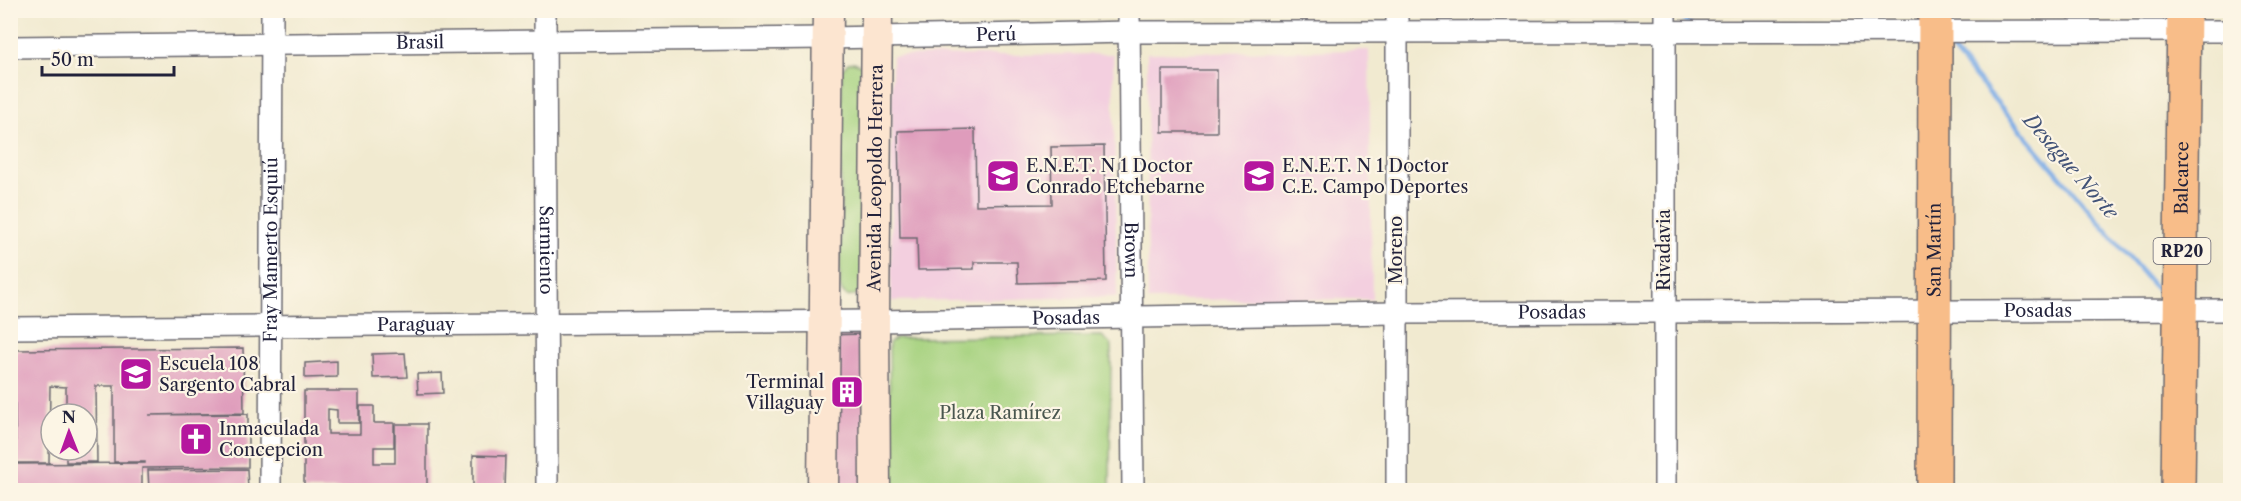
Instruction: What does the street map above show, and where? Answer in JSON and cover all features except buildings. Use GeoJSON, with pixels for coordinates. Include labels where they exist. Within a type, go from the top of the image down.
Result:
{"type":"FeatureCollection","features":[{"type":"Feature","properties":{"kind":"main road","name":"San Martín"},"geometry":{"type":"LineString","coordinates":[[1934,490],[1935,21]]}},
{"type":"Feature","properties":{"kind":"main road","name":"Balcarce"},"geometry":{"type":"LineString","coordinates":[[2178,490],[2184,21]]}},
{"type":"Feature","properties":{"kind":"street","name":"Fray Mamerto Esquiú"},"geometry":{"type":"LineString","coordinates":[[270,490],[272,10]]}},
{"type":"Feature","properties":{"kind":"street","name":"Sarmiento"},"geometry":{"type":"LineString","coordinates":[[545,10],[547,490]]}},
{"type":"Feature","properties":{"kind":"street","name":"Brown"},"geometry":{"type":"LineString","coordinates":[[1130,10],[1133,490]]}},
{"type":"Feature","properties":{"kind":"street","name":"Moreno"},"geometry":{"type":"LineString","coordinates":[[1397,10],[1397,490]]}},
{"type":"Feature","properties":{"kind":"street","name":"Rivadavia"},"geometry":{"type":"LineString","coordinates":[[1665,10],[1665,490]]}},
{"type":"Feature","properties":{"kind":"street","name":"Perú"},"geometry":{"type":"LineString","coordinates":[[877,23],[1130,32],[1665,32],[1935,21],[2184,21],[2230,31]]}},
{"type":"Feature","properties":{"kind":"street"},"geometry":{"type":"LineString","coordinates":[[823,490],[823,321],[828,24],[877,23]]}},
{"type":"Feature","properties":{"kind":"street","name":"Avenida Leopoldo Herrera"},"geometry":{"type":"LineString","coordinates":[[875,490],[877,23]]}},
{"type":"Feature","properties":{"kind":"street","name":"Brasil"},"geometry":{"type":"LineString","coordinates":[[10,47],[545,41],[828,24]]}},
{"type":"Feature","properties":{"kind":"street","name":"Posadas"},"geometry":{"type":"LineString","coordinates":[[874,321],[1396,313],[2230,310]]}},
{"type":"Feature","properties":{"kind":"street"},"geometry":{"type":"LineString","coordinates":[[823,321],[874,321]]}},
{"type":"Feature","properties":{"kind":"street","name":"Paraguay"},"geometry":{"type":"LineString","coordinates":[[10,328],[823,321]]}},
{"type":"Feature","properties":{"kind":"shaded area","name":"E.N.E.T. N 1 Doctor C.E. Campo Deportes"},"geometry":{"type":"Polygon","coordinates":[[[1369,50],[1372,299],[1148,300],[1147,53],[1369,50]]]}},
{"type":"Feature","properties":{"kind":"shaded area","name":"E.N.E.T. N 1 Doctor Conrado Etchebarne"},"geometry":{"type":"Polygon","coordinates":[[[1113,54],[1117,297],[891,301],[892,56],[1113,54]]]}},
{"type":"Feature","properties":{"kind":"green space"},"geometry":{"type":"Polygon","coordinates":[[[854,62],[862,66],[862,289],[855,295],[846,296],[840,286],[842,70],[848,63],[854,62]]]}},
{"type":"Feature","properties":{"kind":"green space","name":"Plaza Ramírez"},"geometry":{"type":"Polygon","coordinates":[[[1102,336],[1111,344],[1110,490],[891,490],[889,343],[896,338],[1102,336]]]}},
{"type":"Feature","properties":{"kind":"waterway","name":"Desague Norte"},"geometry":{"type":"LineString","coordinates":[[1678,10],[1687,24],[1690,24]]}},
{"type":"Feature","properties":{"kind":"waterway","name":"Desague Norte"},"geometry":{"type":"LineString","coordinates":[[1948,45],[2152,284],[2168,299]]}},
{"type":"Feature","properties":{"kind":"place","name":"E.N.E.T. N 1 Doctor Conrado Etchebarne"},"geometry":{"type":"Point","coordinates":[1003,176]}},
{"type":"Feature","properties":{"kind":"place","name":"E.N.E.T. N 1 Doctor C.E. Campo Deportes"},"geometry":{"type":"Point","coordinates":[1259,176]}},
{"type":"Feature","properties":{"kind":"place","name":"Escuela 108 Sargento Cabral"},"geometry":{"type":"Point","coordinates":[136,374]}},
{"type":"Feature","properties":{"kind":"place","name":"Terminal Villaguay"},"geometry":{"type":"Point","coordinates":[847,392]}},
{"type":"Feature","properties":{"kind":"place","name":"Inmaculada Concepcion"},"geometry":{"type":"Point","coordinates":[196,439]}}]}
